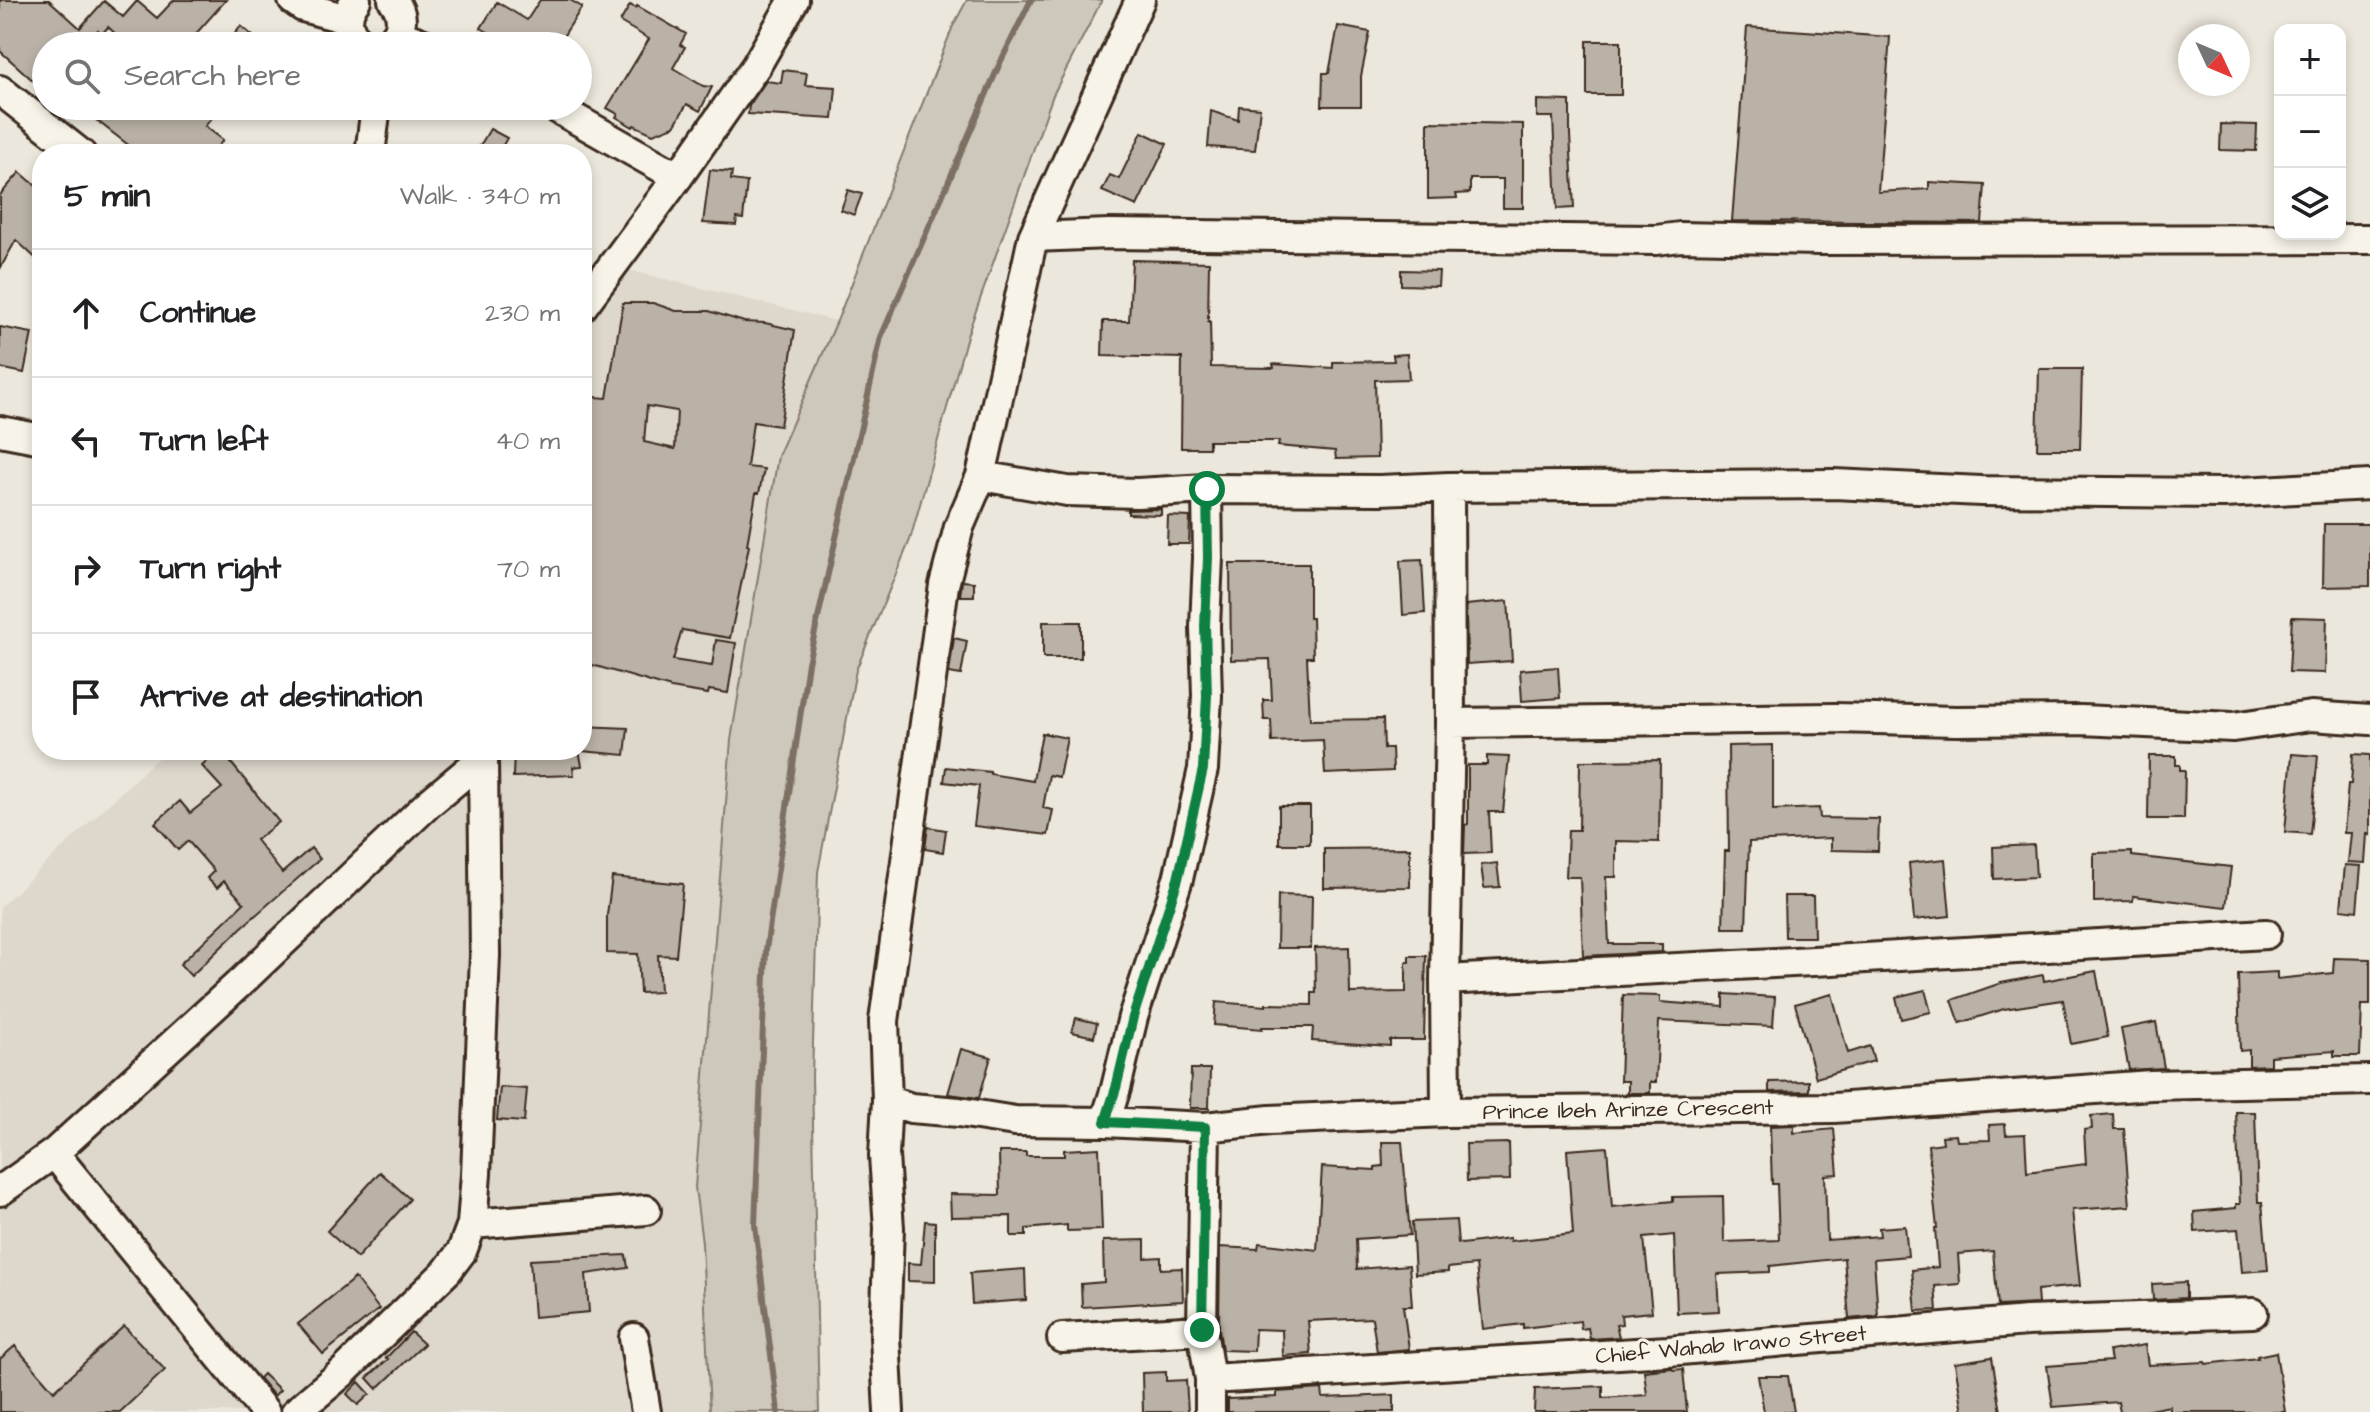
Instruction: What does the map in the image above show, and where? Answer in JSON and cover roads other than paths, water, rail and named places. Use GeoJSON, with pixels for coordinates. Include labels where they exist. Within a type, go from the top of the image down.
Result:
{"type":"FeatureCollection","features":[{"type":"Feature","properties":{"kind":"street"},"geometry":{"type":"LineString","coordinates":[[293,0],[303,7],[352,9],[353,32]]}},
{"type":"Feature","properties":{"kind":"street"},"geometry":{"type":"LineString","coordinates":[[393,0],[401,15],[393,32]]}},
{"type":"Feature","properties":{"kind":"street"},"geometry":{"type":"LineString","coordinates":[[592,293],[756,66],[794,0]]}},
{"type":"Feature","properties":{"kind":"street"},"geometry":{"type":"LineString","coordinates":[[889,1412],[885,1337],[889,1228],[884,1156],[887,1100],[884,1021],[944,585],[959,527],[981,476],[1033,237],[1140,0]]}},
{"type":"Feature","properties":{"kind":"street"},"geometry":{"type":"LineString","coordinates":[[0,90],[32,115]]}},
{"type":"Feature","properties":{"kind":"street"},"geometry":{"type":"LineString","coordinates":[[38,120],[68,144]]}},
{"type":"Feature","properties":{"kind":"street"},"geometry":{"type":"LineString","coordinates":[[371,144],[374,120]]}},
{"type":"Feature","properties":{"kind":"street"},"geometry":{"type":"LineString","coordinates":[[578,120],[678,177]]}},
{"type":"Feature","properties":{"kind":"street"},"geometry":{"type":"LineString","coordinates":[[1033,237],[1125,234],[1656,240],[1680,237],[1819,240],[2370,239]]}},
{"type":"Feature","properties":{"kind":"street"},"geometry":{"type":"LineString","coordinates":[[0,431],[32,437]]}},
{"type":"Feature","properties":{"kind":"street"},"geometry":{"type":"LineString","coordinates":[[981,476],[1067,491],[1137,493],[1207,489],[1834,484],[1981,491],[2224,493],[2370,485]]}},
{"type":"Feature","properties":{"kind":"street"},"geometry":{"type":"LineString","coordinates":[[1446,1112],[1449,487]]}},
{"type":"Feature","properties":{"kind":"street"},"geometry":{"type":"LineString","coordinates":[[1105,1122],[1133,1017],[1178,879],[1203,769],[1207,696],[1207,489]]}},
{"type":"Feature","properties":{"kind":"street"},"geometry":{"type":"LineString","coordinates":[[1450,723],[1835,718],[2081,720],[2233,727],[2311,716],[2370,720]]}},
{"type":"Feature","properties":{"kind":"street"},"geometry":{"type":"LineString","coordinates":[[0,1191],[54,1153],[477,760]]}},
{"type":"Feature","properties":{"kind":"street"},"geometry":{"type":"LineString","coordinates":[[296,1412],[343,1372],[447,1271],[462,1251],[472,1224],[485,955],[484,760]]}},
{"type":"Feature","properties":{"kind":"street"},"geometry":{"type":"LineString","coordinates":[[1445,980],[2266,934]]}},
{"type":"Feature","properties":{"kind":"street","name":"Prince Ibeh Arinze Crescent"},"geometry":{"type":"LineString","coordinates":[[887,1100],[911,1108],[1015,1121],[1205,1127],[1270,1120],[1446,1112],[1834,1108],[2151,1085],[2370,1080]]}},
{"type":"Feature","properties":{"kind":"street"},"geometry":{"type":"LineString","coordinates":[[1205,1127],[1202,1330],[1210,1379],[1210,1412]]}},
{"type":"Feature","properties":{"kind":"street"},"geometry":{"type":"LineString","coordinates":[[54,1153],[265,1412]]}},
{"type":"Feature","properties":{"kind":"street"},"geometry":{"type":"LineString","coordinates":[[472,1224],[646,1210]]}},
{"type":"Feature","properties":{"kind":"street","name":"Chief Wahab Irawo Street"},"geometry":{"type":"LineString","coordinates":[[1210,1379],[1652,1353],[2027,1321],[2253,1313]]}},
{"type":"Feature","properties":{"kind":"street"},"geometry":{"type":"LineString","coordinates":[[1062,1338],[1202,1330]]}},
{"type":"Feature","properties":{"kind":"street"},"geometry":{"type":"LineString","coordinates":[[634,1338],[646,1412]]}},
{"type":"Feature","properties":{"kind":"waterway"},"geometry":{"type":"LineString","coordinates":[[778,1412],[755,1225],[766,950],[808,663],[881,337],[1000,63],[1031,0]]}}]}
